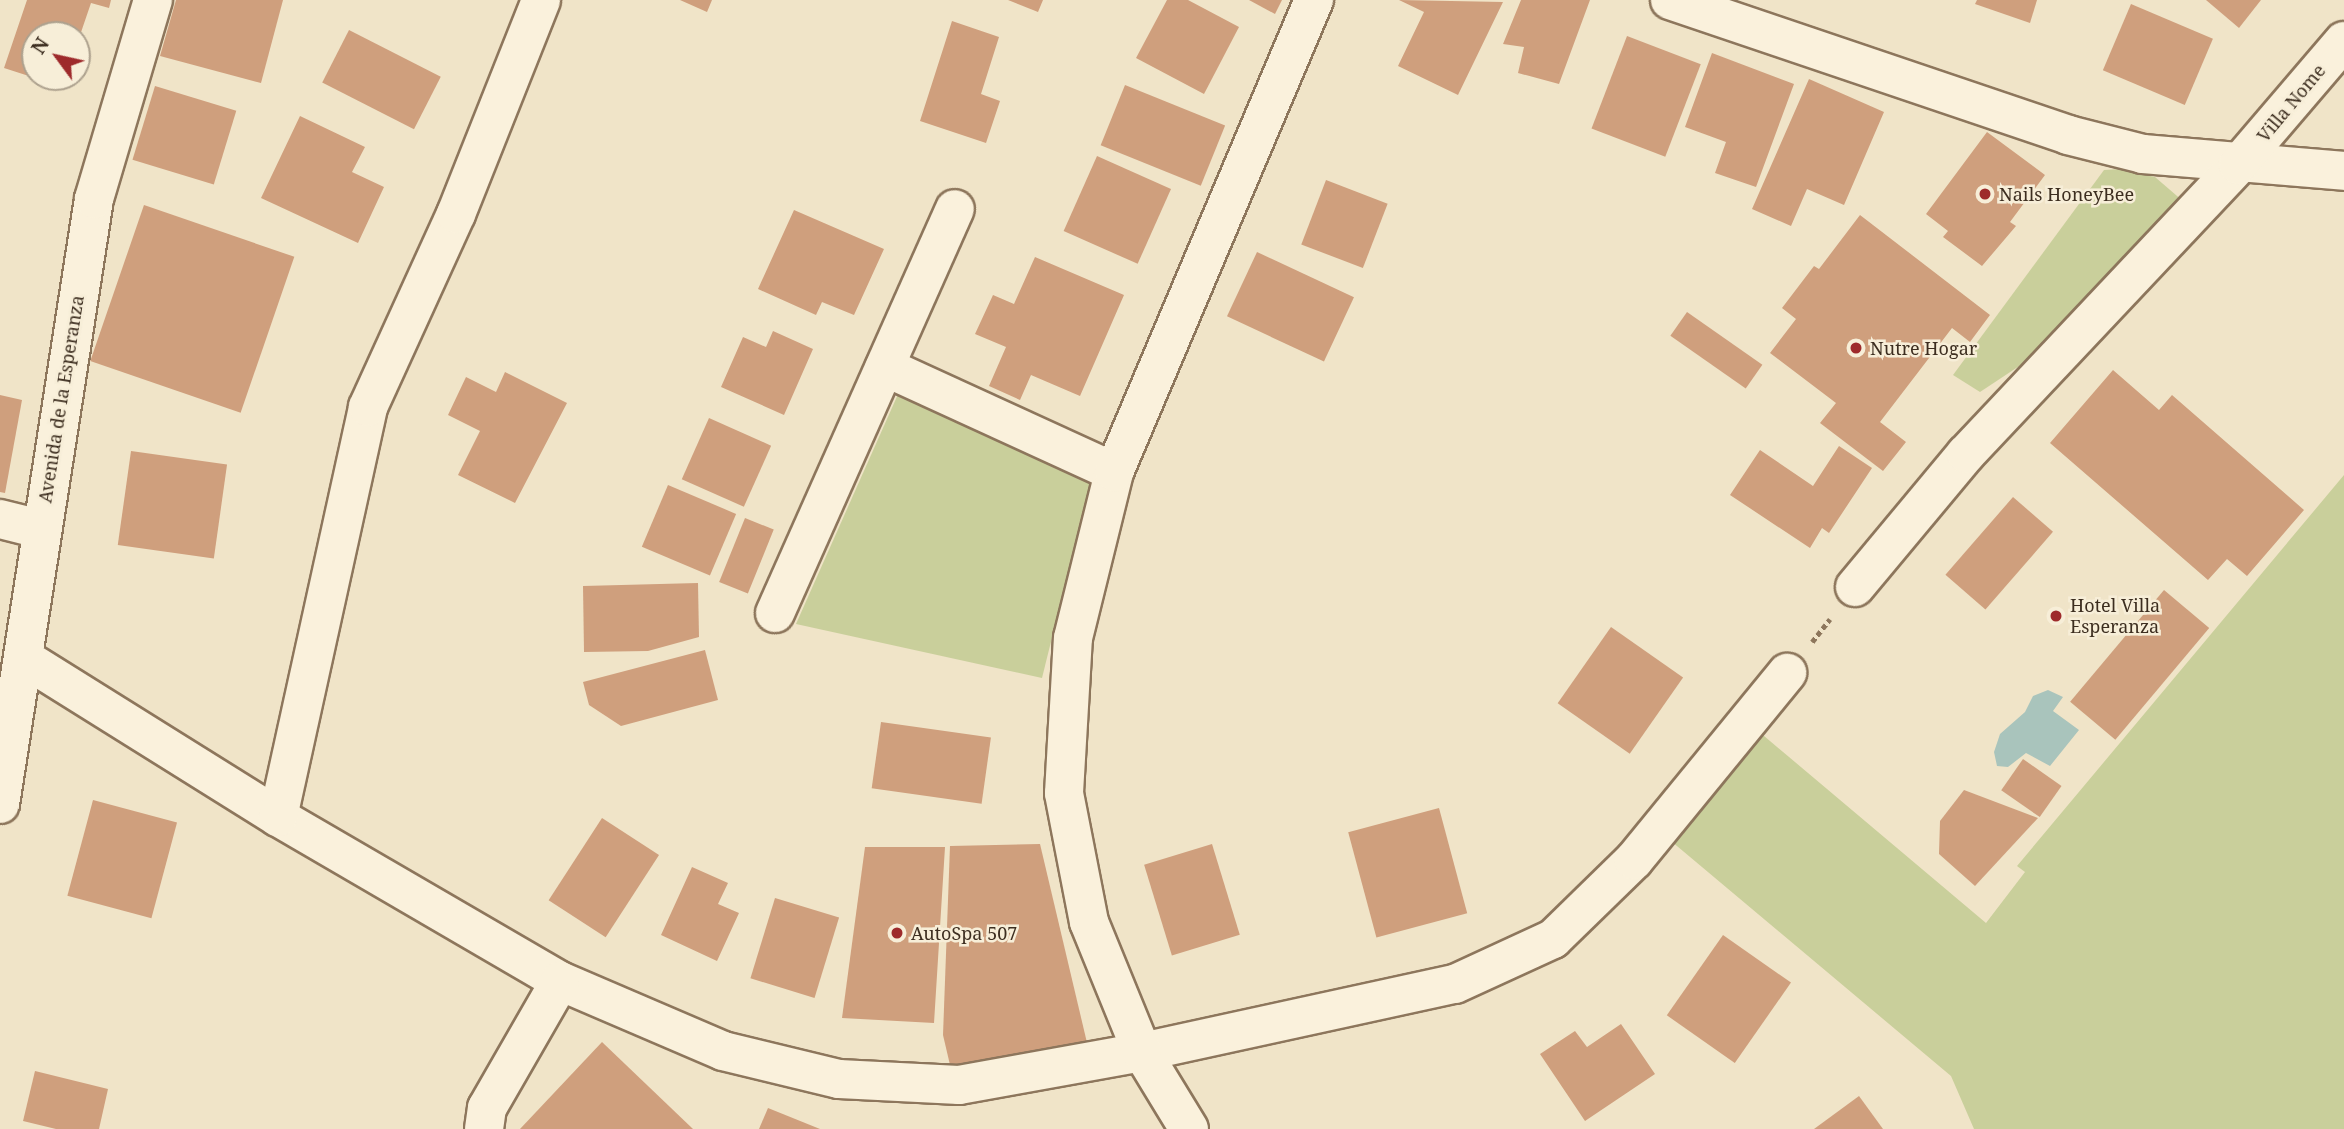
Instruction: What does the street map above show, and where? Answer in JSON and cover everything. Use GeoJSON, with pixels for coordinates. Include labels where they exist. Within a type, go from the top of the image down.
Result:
{"type":"FeatureCollection","features":[{"type":"Feature","properties":{"kind":"street","name":"Avenida de la Esperanza"},"geometry":{"type":"LineString","coordinates":[[0,804],[24,659],[40,529],[94,198],[153,0]]}},
{"type":"Feature","properties":{"kind":"street"},"geometry":{"type":"LineString","coordinates":[[278,817],[368,407],[456,214],[541,0]]}},
{"type":"Feature","properties":{"kind":"street"},"geometry":{"type":"LineString","coordinates":[[1189,1129],[1143,1052],[1089,922],[1064,793],[1073,638],[1114,472],[1314,0]]}},
{"type":"Feature","properties":{"kind":"street"},"geometry":{"type":"LineString","coordinates":[[1670,0],[2068,135],[2143,153],[2238,165],[2344,171]]}},
{"type":"Feature","properties":{"kind":"street","name":"Villa Nome"},"geometry":{"type":"LineString","coordinates":[[1854,587],[1966,454],[2238,165],[2344,41]]}},
{"type":"Feature","properties":{"kind":"street"},"geometry":{"type":"LineString","coordinates":[[775,613],[955,209]]}},
{"type":"Feature","properties":{"kind":"street"},"geometry":{"type":"LineString","coordinates":[[885,367],[1114,472]]}},
{"type":"Feature","properties":{"kind":"street"},"geometry":{"type":"LineString","coordinates":[[0,519],[40,529]]}},
{"type":"Feature","properties":{"kind":"street"},"geometry":{"type":"LineString","coordinates":[[24,659],[278,817],[560,981],[723,1051],[839,1079],[959,1085],[1143,1052],[1455,984],[1553,939],[1634,860],[1787,673]]}},
{"type":"Feature","properties":{"kind":"street"},"geometry":{"type":"LineString","coordinates":[[484,1129],[487,1108],[560,981]]}},
{"type":"Feature","properties":{"kind":"path"},"geometry":{"type":"LineString","coordinates":[[1787,673],[1854,587]]}},
{"type":"Feature","properties":{"kind":"green space"},"geometry":{"type":"Polygon","coordinates":[[[2120,169],[2155,177],[2191,208],[2051,345],[1980,392],[1953,375],[2104,170],[2120,169]]]}},
{"type":"Feature","properties":{"kind":"green space"},"geometry":{"type":"Polygon","coordinates":[[[899,392],[1092,476],[1042,678],[796,624],[899,392]]]}},
{"type":"Feature","properties":{"kind":"green space"},"geometry":{"type":"Polygon","coordinates":[[[2344,475],[2344,1129],[1974,1129],[1951,1076],[1671,841],[1757,730],[1986,923],[2025,872],[2017,866],[2344,475]]]}},
{"type":"Feature","properties":{"kind":"water"},"geometry":{"type":"Polygon","coordinates":[[[2048,690],[2063,697],[2053,711],[2079,730],[2050,766],[2026,753],[2008,767],[1997,766],[1994,752],[2000,734],[2025,712],[2033,696],[2048,690]]]}},
{"type":"Feature","properties":{"kind":"building"},"geometry":{"type":"Polygon","coordinates":[[[27,0],[111,0],[109,8],[91,3],[85,21],[21,21],[21,73],[4,68],[27,0]]]}},
{"type":"Feature","properties":{"kind":"building"},"geometry":{"type":"Polygon","coordinates":[[[176,0],[283,0],[261,83],[160,56],[176,0]]]}},
{"type":"Feature","properties":{"kind":"building"},"geometry":{"type":"Polygon","coordinates":[[[680,0],[712,0],[707,12],[680,0]]]}},
{"type":"Feature","properties":{"kind":"building"},"geometry":{"type":"Polygon","coordinates":[[[1008,0],[1043,0],[1038,12],[1008,0]]]}},
{"type":"Feature","properties":{"kind":"building"},"geometry":{"type":"Polygon","coordinates":[[[1167,0],[1188,0],[1239,27],[1204,94],[1136,58],[1167,0]]]}},
{"type":"Feature","properties":{"kind":"building"},"geometry":{"type":"Polygon","coordinates":[[[1249,0],[1282,0],[1275,14],[1249,0]]]}},
{"type":"Feature","properties":{"kind":"building"},"geometry":{"type":"Polygon","coordinates":[[[1399,0],[1503,2],[1458,95],[1398,66],[1424,12],[1399,0]]]}},
{"type":"Feature","properties":{"kind":"building"},"geometry":{"type":"Polygon","coordinates":[[[1521,0],[1590,0],[1559,84],[1518,73],[1524,47],[1503,44],[1521,0]]]}},
{"type":"Feature","properties":{"kind":"building"},"geometry":{"type":"Polygon","coordinates":[[[1977,0],[2037,0],[2030,23],[1975,4],[1977,0]]]}},
{"type":"Feature","properties":{"kind":"building"},"geometry":{"type":"Polygon","coordinates":[[[2206,0],[2261,0],[2239,28],[2206,0]]]}},
{"type":"Feature","properties":{"kind":"building"},"geometry":{"type":"Polygon","coordinates":[[[2131,4],[2213,39],[2185,105],[2103,70],[2131,4]]]}},
{"type":"Feature","properties":{"kind":"building"},"geometry":{"type":"Polygon","coordinates":[[[952,21],[999,37],[981,94],[1000,101],[986,143],[920,121],[952,21]]]}},
{"type":"Feature","properties":{"kind":"building"},"geometry":{"type":"Polygon","coordinates":[[[349,30],[441,77],[414,129],[322,83],[349,30]]]}},
{"type":"Feature","properties":{"kind":"building"},"geometry":{"type":"Polygon","coordinates":[[[1627,36],[1701,64],[1665,157],[1592,128],[1627,36]]]}},
{"type":"Feature","properties":{"kind":"building"},"geometry":{"type":"Polygon","coordinates":[[[1712,53],[1794,84],[1756,187],[1715,173],[1726,142],[1685,127],[1712,53]]]}},
{"type":"Feature","properties":{"kind":"building"},"geometry":{"type":"Polygon","coordinates":[[[1809,79],[1884,112],[1844,205],[1807,189],[1791,226],[1752,209],[1809,79]]]}},
{"type":"Feature","properties":{"kind":"building"},"geometry":{"type":"Polygon","coordinates":[[[1125,85],[1225,125],[1201,186],[1101,145],[1125,85]]]}},
{"type":"Feature","properties":{"kind":"building"},"geometry":{"type":"Polygon","coordinates":[[[155,86],[236,111],[214,184],[132,160],[155,86]]]}},
{"type":"Feature","properties":{"kind":"building"},"geometry":{"type":"Polygon","coordinates":[[[300,116],[365,147],[352,172],[384,187],[358,243],[261,198],[300,116]]]}},
{"type":"Feature","properties":{"kind":"building","name":"Nails HoneyBee"},"geometry":{"type":"Polygon","coordinates":[[[1987,132],[2045,175],[2010,222],[2016,226],[1982,266],[1943,237],[1948,231],[1926,214],[1987,132]]]}},
{"type":"Feature","properties":{"kind":"building"},"geometry":{"type":"Polygon","coordinates":[[[1097,156],[1171,189],[1138,264],[1064,231],[1097,156]]]}},
{"type":"Feature","properties":{"kind":"building"},"geometry":{"type":"Polygon","coordinates":[[[1326,180],[1388,204],[1363,268],[1301,244],[1326,180]]]}},
{"type":"Feature","properties":{"kind":"building"},"geometry":{"type":"Polygon","coordinates":[[[144,205],[294,257],[241,413],[90,361],[144,205]]]}},
{"type":"Feature","properties":{"kind":"building"},"geometry":{"type":"Polygon","coordinates":[[[794,210],[884,249],[854,315],[822,302],[816,315],[758,289],[794,210]]]}},
{"type":"Feature","properties":{"kind":"building","name":"Nutre Hogar"},"geometry":{"type":"Polygon","coordinates":[[[1860,215],[1990,315],[1970,342],[1952,328],[1880,422],[1906,442],[1883,471],[1820,423],[1836,403],[1770,353],[1796,319],[1782,308],[1814,266],[1819,269],[1860,215]]]}},
{"type":"Feature","properties":{"kind":"building"},"geometry":{"type":"Polygon","coordinates":[[[1257,252],[1354,297],[1324,362],[1227,316],[1257,252]]]}},
{"type":"Feature","properties":{"kind":"building"},"geometry":{"type":"Polygon","coordinates":[[[1035,257],[1124,295],[1080,396],[1031,375],[1020,400],[989,386],[1006,347],[975,334],[993,295],[1014,304],[1035,257]]]}},
{"type":"Feature","properties":{"kind":"building"},"geometry":{"type":"Polygon","coordinates":[[[1687,312],[1762,365],[1746,389],[1670,336],[1687,312]]]}},
{"type":"Feature","properties":{"kind":"building"},"geometry":{"type":"Polygon","coordinates":[[[773,331],[813,349],[784,415],[721,387],[743,337],[766,347],[773,331]]]}},
{"type":"Feature","properties":{"kind":"building"},"geometry":{"type":"Polygon","coordinates":[[[2113,370],[2159,410],[2172,395],[2304,510],[2247,576],[2227,559],[2208,580],[2050,443],[2113,370]]]}},
{"type":"Feature","properties":{"kind":"building"},"geometry":{"type":"Polygon","coordinates":[[[505,372],[567,403],[515,503],[458,475],[480,431],[448,415],[466,377],[496,392],[505,372]]]}},
{"type":"Feature","properties":{"kind":"building"},"geometry":{"type":"Polygon","coordinates":[[[0,395],[22,400],[5,493],[0,492],[0,395]]]}},
{"type":"Feature","properties":{"kind":"building"},"geometry":{"type":"Polygon","coordinates":[[[709,418],[771,446],[744,507],[682,479],[709,418]]]}},
{"type":"Feature","properties":{"kind":"building"},"geometry":{"type":"Polygon","coordinates":[[[1839,446],[1872,468],[1829,533],[1822,528],[1810,548],[1730,495],[1760,450],[1813,486],[1839,446]]]}},
{"type":"Feature","properties":{"kind":"building"},"geometry":{"type":"Polygon","coordinates":[[[131,451],[227,464],[214,559],[118,545],[131,451]]]}},
{"type":"Feature","properties":{"kind":"building"},"geometry":{"type":"Polygon","coordinates":[[[668,485],[736,514],[710,576],[642,547],[668,485]]]}},
{"type":"Feature","properties":{"kind":"building"},"geometry":{"type":"Polygon","coordinates":[[[2013,497],[2053,532],[1985,610],[1945,575],[2013,497]]]}},
{"type":"Feature","properties":{"kind":"building"},"geometry":{"type":"Polygon","coordinates":[[[745,518],[774,530],[748,594],[719,582],[745,518]]]}},
{"type":"Feature","properties":{"kind":"building"},"geometry":{"type":"Polygon","coordinates":[[[698,583],[699,637],[648,651],[584,652],[583,586],[698,583]]]}},
{"type":"Feature","properties":{"kind":"building"},"geometry":{"type":"Polygon","coordinates":[[[2164,590],[2209,628],[2115,740],[2070,702],[2164,590]]]}},
{"type":"Feature","properties":{"kind":"building"},"geometry":{"type":"Polygon","coordinates":[[[1611,627],[1683,677],[1630,754],[1558,703],[1611,627]]]}},
{"type":"Feature","properties":{"kind":"building"},"geometry":{"type":"Polygon","coordinates":[[[705,650],[718,700],[621,726],[589,705],[583,682],[705,650]]]}},
{"type":"Feature","properties":{"kind":"building"},"geometry":{"type":"Polygon","coordinates":[[[881,722],[991,737],[982,804],[872,788],[881,722]]]}},
{"type":"Feature","properties":{"kind":"building"},"geometry":{"type":"Polygon","coordinates":[[[2023,759],[2062,786],[2040,817],[2001,790],[2023,759]]]}},
{"type":"Feature","properties":{"kind":"building"},"geometry":{"type":"Polygon","coordinates":[[[1964,790],[2038,818],[1975,886],[1939,854],[1940,821],[1964,790]]]}},
{"type":"Feature","properties":{"kind":"building"},"geometry":{"type":"Polygon","coordinates":[[[93,800],[177,823],[151,918],[67,896],[93,800]]]}},
{"type":"Feature","properties":{"kind":"building"},"geometry":{"type":"Polygon","coordinates":[[[1439,808],[1467,913],[1376,938],[1348,832],[1439,808]]]}},
{"type":"Feature","properties":{"kind":"building"},"geometry":{"type":"Polygon","coordinates":[[[602,818],[659,855],[606,937],[549,900],[602,818]]]}},
{"type":"Feature","properties":{"kind":"building"},"geometry":{"type":"Polygon","coordinates":[[[1040,844],[1088,1047],[950,1065],[943,1035],[950,846],[1040,844]]]}},
{"type":"Feature","properties":{"kind":"building"},"geometry":{"type":"Polygon","coordinates":[[[1212,844],[1240,935],[1172,956],[1144,865],[1212,844]]]}},
{"type":"Feature","properties":{"kind":"building","name":"AutoSpa 507"},"geometry":{"type":"Polygon","coordinates":[[[865,847],[945,847],[934,1023],[842,1018],[865,847]]]}},
{"type":"Feature","properties":{"kind":"building"},"geometry":{"type":"Polygon","coordinates":[[[692,867],[728,883],[718,904],[739,913],[717,961],[661,935],[692,867]]]}},
{"type":"Feature","properties":{"kind":"building"},"geometry":{"type":"Polygon","coordinates":[[[775,898],[839,918],[815,998],[750,978],[775,898]]]}},
{"type":"Feature","properties":{"kind":"building"},"geometry":{"type":"Polygon","coordinates":[[[1723,935],[1791,983],[1735,1063],[1667,1015],[1723,935]]]}},
{"type":"Feature","properties":{"kind":"building"},"geometry":{"type":"Polygon","coordinates":[[[1621,1024],[1655,1074],[1585,1121],[1540,1054],[1575,1031],[1587,1047],[1621,1024]]]}},
{"type":"Feature","properties":{"kind":"building"},"geometry":{"type":"Polygon","coordinates":[[[602,1042],[693,1129],[520,1129],[602,1042]]]}},
{"type":"Feature","properties":{"kind":"building"},"geometry":{"type":"Polygon","coordinates":[[[35,1071],[108,1089],[99,1129],[56,1129],[23,1121],[35,1071]]]}},
{"type":"Feature","properties":{"kind":"building"},"geometry":{"type":"Polygon","coordinates":[[[1859,1096],[1883,1129],[1814,1129],[1859,1096]]]}},
{"type":"Feature","properties":{"kind":"building"},"geometry":{"type":"Polygon","coordinates":[[[768,1108],[820,1129],[759,1129],[768,1108]]]}},
{"type":"Feature","properties":{"kind":"place","name":"Nails HoneyBee"},"geometry":{"type":"Point","coordinates":[1985,194]}},
{"type":"Feature","properties":{"kind":"place","name":"Nutre Hogar"},"geometry":{"type":"Point","coordinates":[1856,348]}},
{"type":"Feature","properties":{"kind":"place","name":"Hotel Villa Esperanza"},"geometry":{"type":"Point","coordinates":[2056,616]}},
{"type":"Feature","properties":{"kind":"place","name":"AutoSpa 507"},"geometry":{"type":"Point","coordinates":[897,933]}}]}
